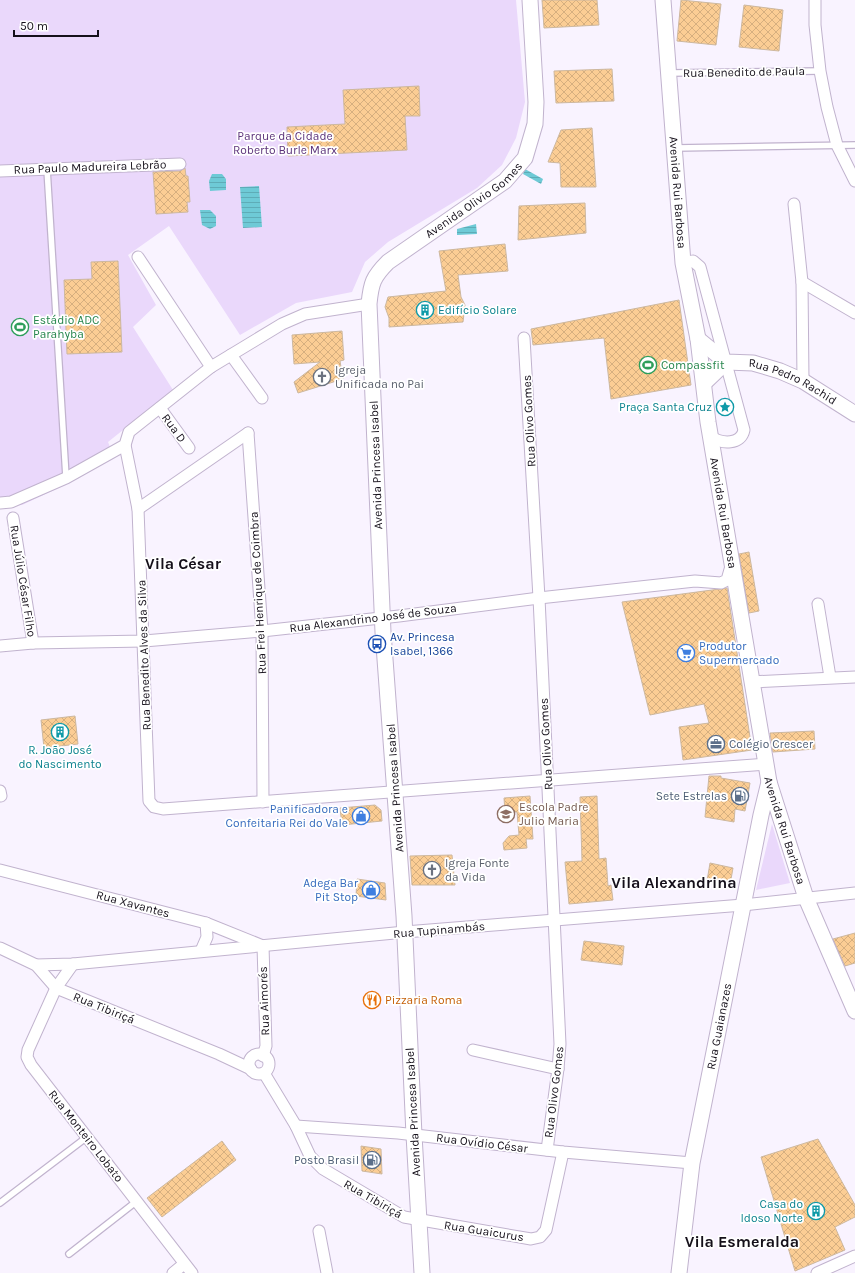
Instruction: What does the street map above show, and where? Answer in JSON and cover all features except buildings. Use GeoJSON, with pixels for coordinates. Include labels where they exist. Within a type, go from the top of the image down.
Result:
{"type":"FeatureCollection","features":[{"type":"Feature","properties":{"kind":"main road","name":"Avenida Olivio Gomes"},"geometry":{"type":"LineString","coordinates":[[369,304],[371,284],[377,273],[388,262],[505,181],[525,158],[535,124],[530,0]]}},
{"type":"Feature","properties":{"kind":"main road","name":"Avenida Rui Barbosa"},"geometry":{"type":"LineString","coordinates":[[663,0],[673,148],[683,263],[698,339],[711,437],[769,782],[806,898],[855,1011]]}},
{"type":"Feature","properties":{"kind":"main road","name":"Avenida Princesa Isabel"},"geometry":{"type":"LineString","coordinates":[[369,304],[383,618],[404,932],[422,1273]]}},
{"type":"Feature","properties":{"kind":"main road"},"geometry":{"type":"LineString","coordinates":[[698,339],[726,362],[704,383]]}},
{"type":"Feature","properties":{"kind":"main road","name":"Rua Pedro Rachid"},"geometry":{"type":"LineString","coordinates":[[726,362],[753,363],[780,371],[803,381],[855,414]]}},
{"type":"Feature","properties":{"kind":"main road","name":"Rua Guaianazes"},"geometry":{"type":"LineString","coordinates":[[679,1273],[692,1163],[761,815],[769,782]]}},
{"type":"Feature","properties":{"kind":"street"},"geometry":{"type":"LineString","coordinates":[[815,0],[815,25],[820,72],[837,144],[855,181]]}},
{"type":"Feature","properties":{"kind":"street","name":"Rua Paulo Madureira Lebrão"},"geometry":{"type":"LineString","coordinates":[[0,171],[46,168],[180,164]]}},
{"type":"Feature","properties":{"kind":"street"},"geometry":{"type":"LineString","coordinates":[[794,204],[802,282],[803,381]]}},
{"type":"Feature","properties":{"kind":"street"},"geometry":{"type":"LineString","coordinates":[[138,257],[211,367]]}},
{"type":"Feature","properties":{"kind":"street"},"geometry":{"type":"LineString","coordinates":[[683,263],[693,261],[700,267],[744,430],[742,436],[738,440],[723,442],[711,437]]}},
{"type":"Feature","properties":{"kind":"street"},"geometry":{"type":"LineString","coordinates":[[802,282],[855,313]]}},
{"type":"Feature","properties":{"kind":"street"},"geometry":{"type":"LineString","coordinates":[[0,503],[11,502],[66,478],[125,445],[129,432],[211,367],[282,324],[305,314],[369,304]]}},
{"type":"Feature","properties":{"kind":"street","name":"Rua Olivo Gomes"},"geometry":{"type":"LineString","coordinates":[[524,338],[539,598],[560,1044],[547,1150]]}},
{"type":"Feature","properties":{"kind":"street"},"geometry":{"type":"LineString","coordinates":[[231,355],[262,398]]}},
{"type":"Feature","properties":{"kind":"street","name":"Rua D"},"geometry":{"type":"LineString","coordinates":[[160,408],[189,448]]}},
{"type":"Feature","properties":{"kind":"street","name":"Rua Frei Henrique de Coimbra"},"geometry":{"type":"LineString","coordinates":[[138,509],[248,432],[262,631],[263,802]]}},
{"type":"Feature","properties":{"kind":"street","name":"Rua Benedito Alves da Silva"},"geometry":{"type":"LineString","coordinates":[[125,445],[138,509],[149,801],[154,807],[163,809],[263,802]]}},
{"type":"Feature","properties":{"kind":"street","name":"Rua Júlio César Filho"},"geometry":{"type":"LineString","coordinates":[[13,518],[33,644]]}},
{"type":"Feature","properties":{"kind":"street","name":"Rua Alexandrino José de Souza"},"geometry":{"type":"LineString","coordinates":[[0,646],[144,641],[262,631],[695,581],[721,582],[727,580],[730,575],[732,564]]}},
{"type":"Feature","properties":{"kind":"street"},"geometry":{"type":"LineString","coordinates":[[818,604],[830,677]]}},
{"type":"Feature","properties":{"kind":"street"},"geometry":{"type":"LineString","coordinates":[[751,682],[830,677],[855,677]]}},
{"type":"Feature","properties":{"kind":"street"},"geometry":{"type":"LineString","coordinates":[[263,802],[548,779],[766,764]]}},
{"type":"Feature","properties":{"kind":"street","name":"Rua Xavantes"},"geometry":{"type":"LineString","coordinates":[[0,870],[206,923],[263,946]]}},
{"type":"Feature","properties":{"kind":"street","name":"Rua Tupinambás"},"geometry":{"type":"LineString","coordinates":[[36,965],[73,964],[404,932],[743,905],[855,893]]}},
{"type":"Feature","properties":{"kind":"street"},"geometry":{"type":"LineString","coordinates":[[201,951],[207,937],[206,923]]}},
{"type":"Feature","properties":{"kind":"street","name":"Rua Aimorés"},"geometry":{"type":"LineString","coordinates":[[263,946],[266,1046],[263,1056]]}},
{"type":"Feature","properties":{"kind":"street","name":"Rua Tibiriçá"},"geometry":{"type":"LineString","coordinates":[[0,948],[36,965],[56,988],[219,1054],[251,1070]]}},
{"type":"Feature","properties":{"kind":"street"},"geometry":{"type":"LineString","coordinates":[[56,988],[73,964]]}},
{"type":"Feature","properties":{"kind":"street","name":"Rua Monteiro Lobato"},"geometry":{"type":"LineString","coordinates":[[56,988],[28,1050],[27,1057],[31,1065],[188,1269]]}},
{"type":"Feature","properties":{"kind":"street"},"geometry":{"type":"LineString","coordinates":[[473,1050],[558,1069]]}},
{"type":"Feature","properties":{"kind":"street","name":"Rua Tibiriçá"},"geometry":{"type":"LineString","coordinates":[[219,1054],[252,1058]]}},
{"type":"Feature","properties":{"kind":"street"},"geometry":{"type":"LineString","coordinates":[[257,1055],[263,1056],[268,1060],[269,1066],[264,1073],[255,1073],[251,1070],[249,1064],[252,1058],[257,1055]]}},
{"type":"Feature","properties":{"kind":"street","name":"Rua Tibiriçá"},"geometry":{"type":"LineString","coordinates":[[264,1073],[296,1126],[310,1156],[323,1169],[404,1217],[420,1221]]}},
{"type":"Feature","properties":{"kind":"street","name":"Rua Ovídio César"},"geometry":{"type":"LineString","coordinates":[[296,1126],[414,1135],[563,1152],[692,1163]]}},
{"type":"Feature","properties":{"kind":"street","name":"Rua Guaicurus"},"geometry":{"type":"LineString","coordinates":[[420,1221],[531,1239],[540,1237],[546,1230],[563,1152]]}},
{"type":"Feature","properties":{"kind":"street"},"geometry":{"type":"LineString","coordinates":[[319,1231],[327,1273]]}},
{"type":"Feature","properties":{"kind":"street"},"geometry":{"type":"LineString","coordinates":[[817,1273],[855,1256]]}},
{"type":"Feature","properties":{"kind":"street"},"geometry":{"type":"LineString","coordinates":[[173,1273],[188,1269]]}},
{"type":"Feature","properties":{"kind":"lane","name":"Rua Benedito de Paula"},"geometry":{"type":"LineString","coordinates":[[668,73],[820,72]]}},
{"type":"Feature","properties":{"kind":"lane"},"geometry":{"type":"LineString","coordinates":[[673,148],[837,144],[855,145]]}},
{"type":"Feature","properties":{"kind":"lane"},"geometry":{"type":"LineString","coordinates":[[46,168],[66,478]]}},
{"type":"Feature","properties":{"kind":"lane"},"geometry":{"type":"LineString","coordinates":[[0,1203],[87,1136]]}},
{"type":"Feature","properties":{"kind":"lane"},"geometry":{"type":"LineString","coordinates":[[68,1254],[137,1201]]}},
{"type":"Feature","properties":{"kind":"green space","name":"Parque da Cidade Roberto Burle Marx"},"geometry":{"type":"Polygon","coordinates":[[[0,0],[516,0],[525,102],[516,138],[502,165],[477,188],[388,242],[365,262],[352,292],[296,303],[240,335],[169,226],[128,255],[156,305],[133,327],[173,390],[108,442],[114,457],[65,485],[22,505],[0,506],[0,0]]]}},
{"type":"Feature","properties":{"kind":"green space"},"geometry":{"type":"Polygon","coordinates":[[[772,824],[790,883],[756,890],[772,824]]]}},
{"type":"Feature","properties":{"kind":"water"},"geometry":{"type":"Polygon","coordinates":[[[525,169],[543,179],[541,184],[523,174],[525,169]]]}},
{"type":"Feature","properties":{"kind":"water"},"geometry":{"type":"Polygon","coordinates":[[[212,174],[222,174],[226,179],[226,190],[210,191],[209,181],[212,174]]]}},
{"type":"Feature","properties":{"kind":"water"},"geometry":{"type":"Polygon","coordinates":[[[259,186],[262,227],[243,228],[240,187],[259,186]]]}},
{"type":"Feature","properties":{"kind":"water"},"geometry":{"type":"Polygon","coordinates":[[[200,210],[210,210],[216,216],[216,226],[210,229],[202,225],[200,210]]]}},
{"type":"Feature","properties":{"kind":"water"},"geometry":{"type":"Polygon","coordinates":[[[476,224],[477,234],[457,235],[457,229],[476,224]]]}},
{"type":"Feature","properties":{"kind":"place","name":"Edifício Solare"},"geometry":{"type":"Point","coordinates":[425,310]}},
{"type":"Feature","properties":{"kind":"place","name":"Estádio ADC Parahyba"},"geometry":{"type":"Point","coordinates":[20,327]}},
{"type":"Feature","properties":{"kind":"place","name":"Compassfit"},"geometry":{"type":"Point","coordinates":[648,365]}},
{"type":"Feature","properties":{"kind":"place","name":"Igreja Unificada no Pai"},"geometry":{"type":"Point","coordinates":[322,377]}},
{"type":"Feature","properties":{"kind":"place","name":"Praça Santa Cruz"},"geometry":{"type":"Point","coordinates":[725,407]}},
{"type":"Feature","properties":{"kind":"place","name":"Av. Princesa Isabel, 1366"},"geometry":{"type":"Point","coordinates":[377,644]}},
{"type":"Feature","properties":{"kind":"place","name":"Produtor Supermercado"},"geometry":{"type":"Point","coordinates":[686,653]}},
{"type":"Feature","properties":{"kind":"place","name":"R. João José do Nascimento"},"geometry":{"type":"Point","coordinates":[60,732]}},
{"type":"Feature","properties":{"kind":"place","name":"Colégio Crescer"},"geometry":{"type":"Point","coordinates":[716,744]}},
{"type":"Feature","properties":{"kind":"place","name":"Sete Estrelas"},"geometry":{"type":"Point","coordinates":[740,796]}},
{"type":"Feature","properties":{"kind":"place","name":"Escola Padre Julio Maria"},"geometry":{"type":"Point","coordinates":[506,814]}},
{"type":"Feature","properties":{"kind":"place","name":"Panificadora e Confeitaria Rei do Vale"},"geometry":{"type":"Point","coordinates":[361,816]}},
{"type":"Feature","properties":{"kind":"place","name":"Igreja Fonte da Vida"},"geometry":{"type":"Point","coordinates":[432,870]}},
{"type":"Feature","properties":{"kind":"place","name":"Adega Bar Pit Stop"},"geometry":{"type":"Point","coordinates":[371,890]}},
{"type":"Feature","properties":{"kind":"place","name":"Pizzaria Roma"},"geometry":{"type":"Point","coordinates":[372,1000]}},
{"type":"Feature","properties":{"kind":"place","name":"Posto Brasil"},"geometry":{"type":"Point","coordinates":[372,1160]}},
{"type":"Feature","properties":{"kind":"place","name":"Casa do Idoso Norte"},"geometry":{"type":"Point","coordinates":[816,1211]}},
{"type":"Feature","properties":{"kind":"district","name":"Vila César"},"geometry":{"type":"Point","coordinates":[183,563]}},
{"type":"Feature","properties":{"kind":"district","name":"Vila Alexandrina"},"geometry":{"type":"Point","coordinates":[674,882]}},
{"type":"Feature","properties":{"kind":"district","name":"Vila Esmeralda"},"geometry":{"type":"Point","coordinates":[742,1241]}}]}
